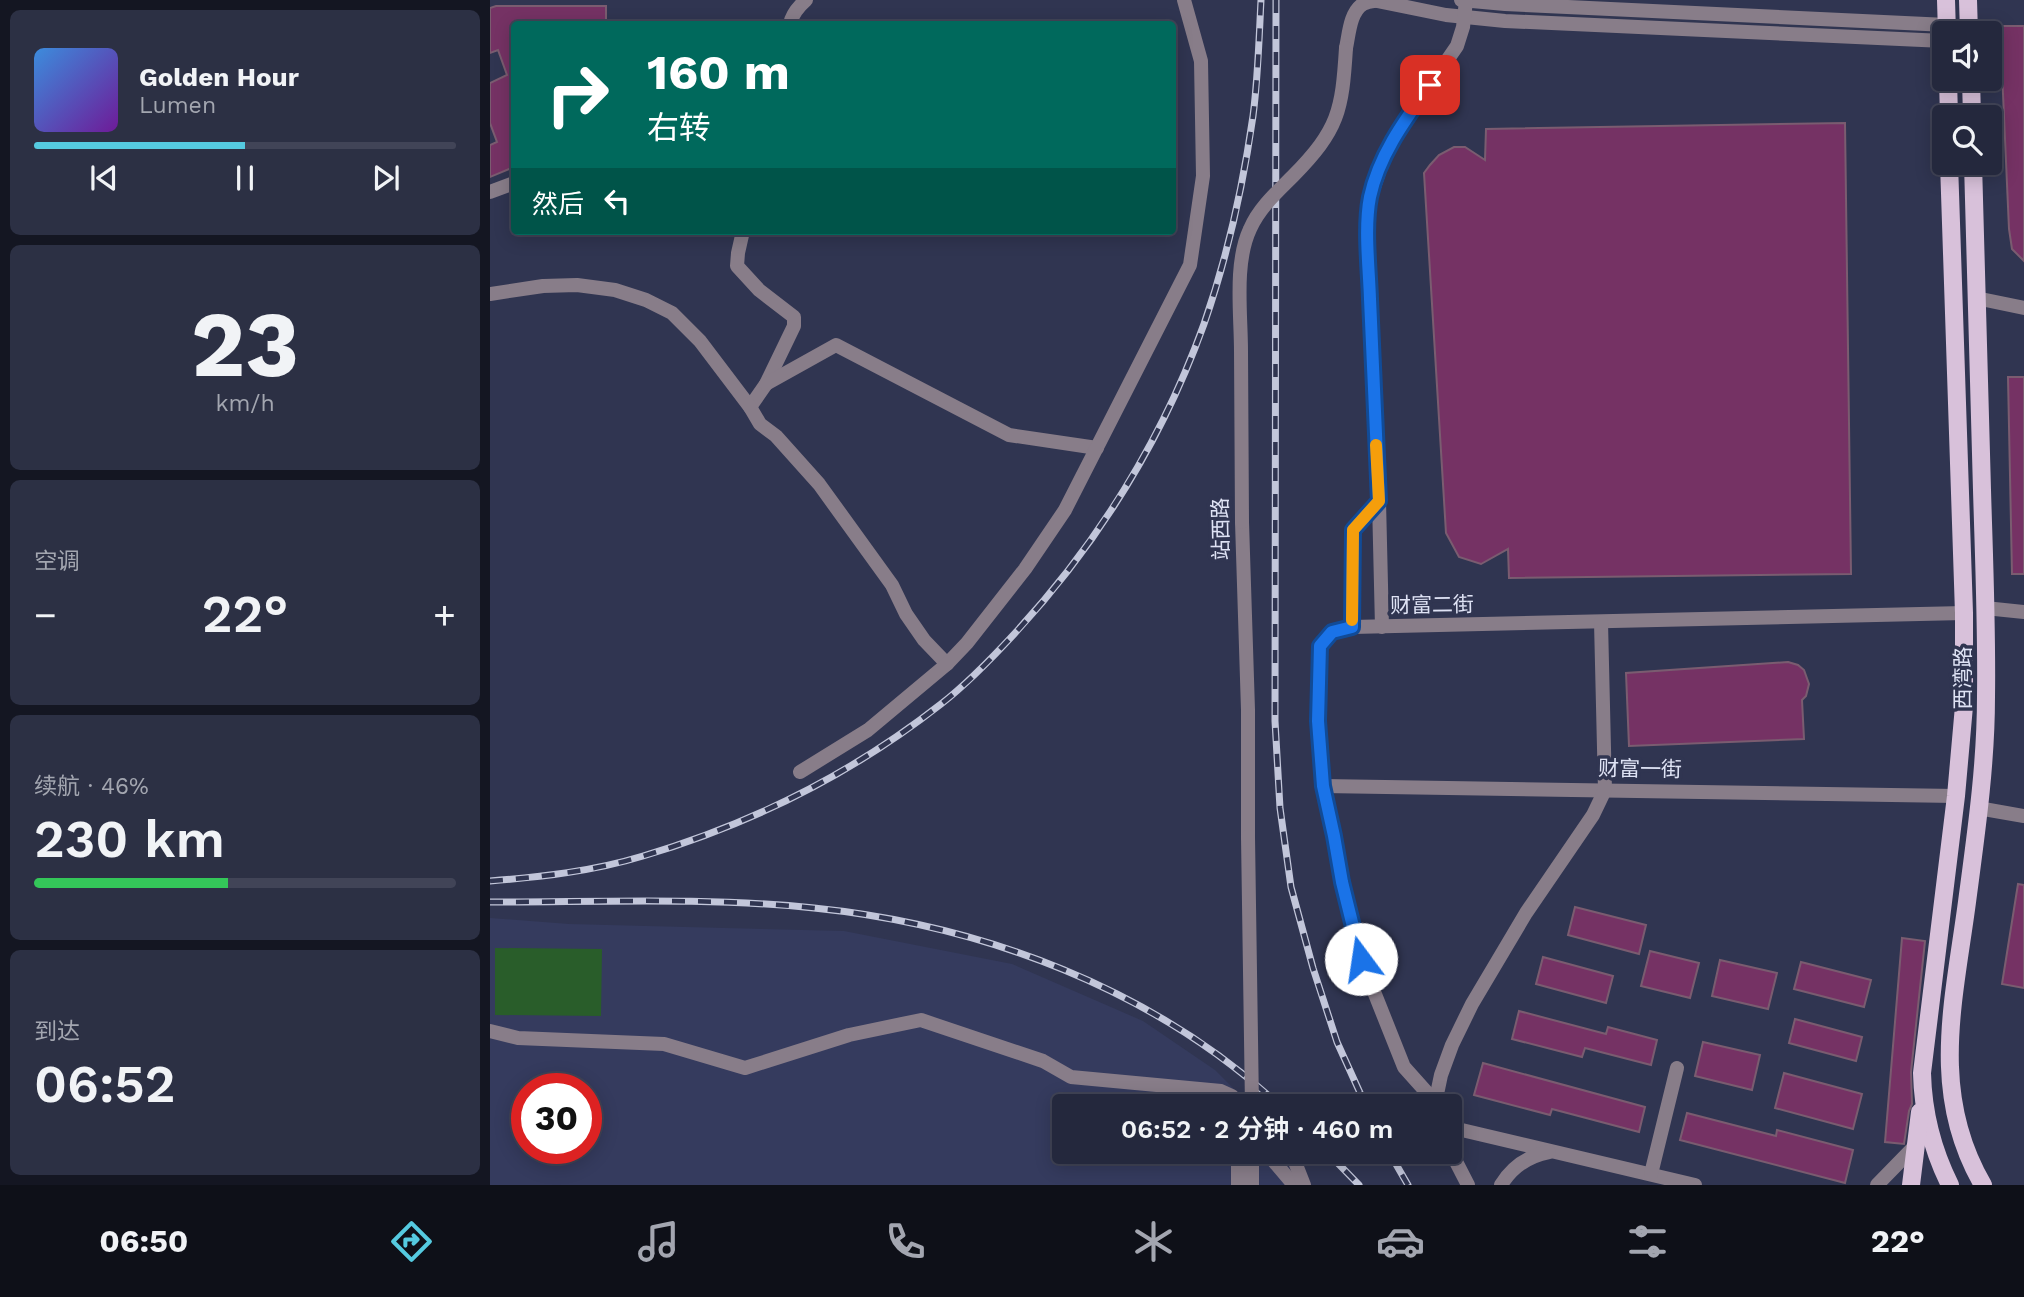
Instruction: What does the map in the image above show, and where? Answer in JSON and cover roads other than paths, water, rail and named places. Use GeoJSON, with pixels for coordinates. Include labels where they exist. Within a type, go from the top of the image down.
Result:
{"type":"FeatureCollection","features":[{"type":"Feature","properties":{"kind":"main road"},"geometry":{"type":"LineString","coordinates":[[1946,0],[1946,21]]}},
{"type":"Feature","properties":{"kind":"main road"},"geometry":{"type":"LineString","coordinates":[[1968,0],[1968,21]]}},
{"type":"Feature","properties":{"kind":"main road","name":"西湾路"},"geometry":{"type":"LineString","coordinates":[[1949,175],[1964,613],[1964,706],[1956,796],[1922,1073],[1928,1129],[1950,1185]]}},
{"type":"Feature","properties":{"kind":"main road","name":"西湾路"},"geometry":{"type":"LineString","coordinates":[[1973,175],[1986,699],[1978,808],[1951,1026],[1949,1074],[1962,1145],[1983,1185]]}},
{"type":"Feature","properties":{"kind":"main road"},"geometry":{"type":"LineString","coordinates":[[1911,1185],[1923,1095]]}},
{"type":"Feature","properties":{"kind":"street"},"geometry":{"type":"LineString","coordinates":[[790,21],[797,8],[806,0]]}},
{"type":"Feature","properties":{"kind":"street"},"geometry":{"type":"LineString","coordinates":[[800,772],[867,730],[947,664],[967,643],[1025,569],[1065,510],[1190,265],[1203,176],[1201,61],[1184,0]]}},
{"type":"Feature","properties":{"kind":"street"},"geometry":{"type":"LineString","coordinates":[[1382,627],[1368,217],[1370,199],[1393,139],[1457,46],[1464,17],[1464,0]]}},
{"type":"Feature","properties":{"kind":"street","name":"站西路"},"geometry":{"type":"LineString","coordinates":[[1464,0],[1932,32]]}},
{"type":"Feature","properties":{"kind":"street","name":"站西路"},"geometry":{"type":"LineString","coordinates":[[1252,1094],[1248,710],[1242,522],[1240,299],[1244,248],[1249,230],[1258,215],[1311,157],[1334,124],[1341,104],[1350,25],[1356,11],[1360,5],[1378,1],[1464,17],[1753,33],[1932,33]]}},
{"type":"Feature","properties":{"kind":"street"},"geometry":{"type":"LineString","coordinates":[[490,192],[511,184]]}},
{"type":"Feature","properties":{"kind":"street"},"geometry":{"type":"LineString","coordinates":[[742,235],[737,266],[759,289],[794,317],[794,326],[766,384],[750,407]]}},
{"type":"Feature","properties":{"kind":"street"},"geometry":{"type":"LineString","coordinates":[[490,295],[543,286],[577,285],[615,290],[646,300],[672,313],[700,341],[760,424],[776,436],[827,494],[892,585],[906,614],[924,640],[947,664]]}},
{"type":"Feature","properties":{"kind":"street"},"geometry":{"type":"LineString","coordinates":[[1976,298],[2024,308]]}},
{"type":"Feature","properties":{"kind":"street"},"geometry":{"type":"LineString","coordinates":[[766,384],[836,345],[1009,435],[1097,448]]}},
{"type":"Feature","properties":{"kind":"street"},"geometry":{"type":"LineString","coordinates":[[1379,501],[1353,530],[1352,627],[1332,632],[1320,646],[1318,721],[1323,786],[1361,959],[1404,1067],[1428,1094]]}},
{"type":"Feature","properties":{"kind":"street"},"geometry":{"type":"LineString","coordinates":[[1985,608],[2024,612]]}},
{"type":"Feature","properties":{"kind":"street","name":"财富二街"},"geometry":{"type":"LineString","coordinates":[[1352,627],[1964,613]]}},
{"type":"Feature","properties":{"kind":"street"},"geometry":{"type":"LineString","coordinates":[[1437,1094],[1452,1045],[1472,1004],[1521,921],[1593,815],[1605,790],[1601,622]]}},
{"type":"Feature","properties":{"kind":"street","name":"财富一街"},"geometry":{"type":"LineString","coordinates":[[1323,786],[1956,796]]}},
{"type":"Feature","properties":{"kind":"street"},"geometry":{"type":"LineString","coordinates":[[1978,808],[2024,816]]}},
{"type":"Feature","properties":{"kind":"street"},"geometry":{"type":"LineString","coordinates":[[490,1031],[518,1038],[664,1044],[745,1068],[849,1035],[921,1020],[1043,1061],[1071,1077],[1222,1091],[1228,1094]]}},
{"type":"Feature","properties":{"kind":"street"},"geometry":{"type":"LineString","coordinates":[[1651,1174],[1677,1068]]}},
{"type":"Feature","properties":{"kind":"street"},"geometry":{"type":"LineString","coordinates":[[1462,1130],[1695,1185]]}},
{"type":"Feature","properties":{"kind":"street"},"geometry":{"type":"LineString","coordinates":[[1877,1185],[1916,1144]]}},
{"type":"Feature","properties":{"kind":"street"},"geometry":{"type":"LineString","coordinates":[[1501,1185],[1526,1159],[1554,1151]]}},
{"type":"Feature","properties":{"kind":"street"},"geometry":{"type":"LineString","coordinates":[[1238,1164],[1238,1185]]}},
{"type":"Feature","properties":{"kind":"street"},"geometry":{"type":"LineString","coordinates":[[1252,1164],[1252,1185]]}},
{"type":"Feature","properties":{"kind":"street"},"geometry":{"type":"LineString","coordinates":[[1276,1164],[1294,1185]]}},
{"type":"Feature","properties":{"kind":"street"},"geometry":{"type":"LineString","coordinates":[[1296,1164],[1304,1185]]}},
{"type":"Feature","properties":{"kind":"street"},"geometry":{"type":"LineString","coordinates":[[1457,1164],[1468,1185]]}},
{"type":"Feature","properties":{"kind":"railway"},"geometry":{"type":"LineString","coordinates":[[490,881],[567,873],[643,856],[723,828],[800,794],[872,752],[941,704],[989,660],[1046,598],[1101,525],[1148,448],[1188,366],[1204,324],[1227,248],[1249,142],[1255,102],[1261,0]]}},
{"type":"Feature","properties":{"kind":"railway"},"geometry":{"type":"LineString","coordinates":[[1276,0],[1275,721],[1280,808],[1291,887],[1313,968],[1337,1042],[1361,1094]]}},
{"type":"Feature","properties":{"kind":"railway"},"geometry":{"type":"LineString","coordinates":[[490,902],[733,902],[814,908],[940,930],[1002,947],[1122,996],[1178,1028],[1231,1065],[1266,1094]]}},
{"type":"Feature","properties":{"kind":"railway"},"geometry":{"type":"LineString","coordinates":[[1339,1164],[1359,1185]]}},
{"type":"Feature","properties":{"kind":"railway"},"geometry":{"type":"LineString","coordinates":[[1396,1164],[1408,1185]]}}]}
